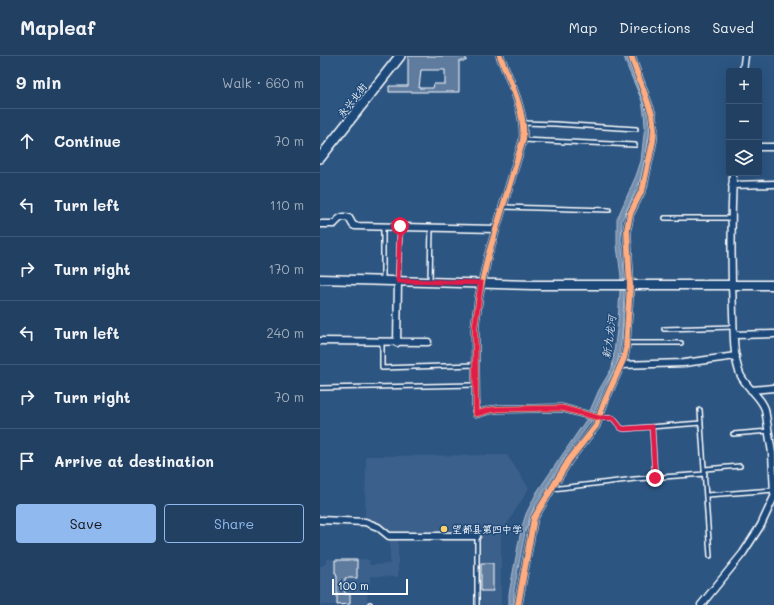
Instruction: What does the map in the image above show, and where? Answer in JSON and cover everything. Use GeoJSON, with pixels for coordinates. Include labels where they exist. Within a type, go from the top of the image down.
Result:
{"type":"FeatureCollection","features":[{"type":"Feature","properties":{"kind":"main road","name":"永兴北街"},"geometry":{"type":"LineString","coordinates":[[320,151],[394,56]]}},
{"type":"Feature","properties":{"kind":"main road","name":"永兴北街"},"geometry":{"type":"LineString","coordinates":[[320,158],[400,56]]}},
{"type":"Feature","properties":{"kind":"street"},"geometry":{"type":"LineString","coordinates":[[500,56],[521,112],[523,140],[481,283],[475,326],[476,414],[499,409],[562,408],[599,418]]}},
{"type":"Feature","properties":{"kind":"street"},"geometry":{"type":"LineString","coordinates":[[518,605],[534,518],[569,460],[596,426],[604,403],[624,358],[630,285],[627,230],[630,214],[643,188],[652,152],[654,129],[652,114],[630,56]]}},
{"type":"Feature","properties":{"kind":"street"},"geometry":{"type":"LineString","coordinates":[[743,68],[745,56]]}},
{"type":"Feature","properties":{"kind":"street"},"geometry":{"type":"LineString","coordinates":[[762,147],[774,147]]}},
{"type":"Feature","properties":{"kind":"street"},"geometry":{"type":"LineString","coordinates":[[733,176],[732,285],[736,356],[740,374],[745,384],[763,403],[772,453],[774,493]]}},
{"type":"Feature","properties":{"kind":"street"},"geometry":{"type":"LineString","coordinates":[[732,185],[774,184]]}},
{"type":"Feature","properties":{"kind":"street"},"geometry":{"type":"LineString","coordinates":[[320,224],[334,224],[339,218],[344,217],[349,218],[355,226],[496,229]]}},
{"type":"Feature","properties":{"kind":"street"},"geometry":{"type":"LineString","coordinates":[[320,279],[630,285],[774,285]]}},
{"type":"Feature","properties":{"kind":"street"},"geometry":{"type":"LineString","coordinates":[[397,343],[398,281]]}},
{"type":"Feature","properties":{"kind":"street"},"geometry":{"type":"LineString","coordinates":[[734,335],[774,334]]}},
{"type":"Feature","properties":{"kind":"street"},"geometry":{"type":"LineString","coordinates":[[320,341],[397,343],[428,342]]}},
{"type":"Feature","properties":{"kind":"street"},"geometry":{"type":"LineString","coordinates":[[621,365],[684,363],[736,356]]}},
{"type":"Feature","properties":{"kind":"street"},"geometry":{"type":"LineString","coordinates":[[752,390],[774,388]]}},
{"type":"Feature","properties":{"kind":"street"},"geometry":{"type":"LineString","coordinates":[[701,605],[744,553],[774,497]]}},
{"type":"Feature","properties":{"kind":"street"},"geometry":{"type":"LineString","coordinates":[[320,520],[365,522],[378,527],[389,536],[477,536]]}},
{"type":"Feature","properties":{"kind":"lane"},"geometry":{"type":"LineString","coordinates":[[523,124],[555,124],[636,129]]}},
{"type":"Feature","properties":{"kind":"lane"},"geometry":{"type":"LineString","coordinates":[[523,140],[634,145]]}},
{"type":"Feature","properties":{"kind":"lane"},"geometry":{"type":"LineString","coordinates":[[503,207],[609,210]]}},
{"type":"Feature","properties":{"kind":"lane"},"geometry":{"type":"LineString","coordinates":[[665,218],[732,218]]}},
{"type":"Feature","properties":{"kind":"lane"},"geometry":{"type":"LineString","coordinates":[[383,226],[383,280]]}},
{"type":"Feature","properties":{"kind":"lane"},"geometry":{"type":"LineString","coordinates":[[398,281],[400,226]]}},
{"type":"Feature","properties":{"kind":"lane"},"geometry":{"type":"LineString","coordinates":[[430,282],[431,227]]}},
{"type":"Feature","properties":{"kind":"lane"},"geometry":{"type":"LineString","coordinates":[[664,329],[734,327]]}},
{"type":"Feature","properties":{"kind":"lane"},"geometry":{"type":"LineString","coordinates":[[382,342],[382,368],[475,365]]}},
{"type":"Feature","properties":{"kind":"lane"},"geometry":{"type":"LineString","coordinates":[[626,343],[681,343]]}},
{"type":"Feature","properties":{"kind":"lane"},"geometry":{"type":"LineString","coordinates":[[320,388],[476,385]]}},
{"type":"Feature","properties":{"kind":"lane"},"geometry":{"type":"LineString","coordinates":[[700,410],[710,556]]}},
{"type":"Feature","properties":{"kind":"lane"},"geometry":{"type":"LineString","coordinates":[[599,418],[613,418],[621,428],[624,429],[701,423]]}},
{"type":"Feature","properties":{"kind":"lane"},"geometry":{"type":"LineString","coordinates":[[652,427],[655,478]]}},
{"type":"Feature","properties":{"kind":"lane"},"geometry":{"type":"LineString","coordinates":[[733,434],[769,431]]}},
{"type":"Feature","properties":{"kind":"lane"},"geometry":{"type":"LineString","coordinates":[[705,469],[740,466]]}},
{"type":"Feature","properties":{"kind":"lane"},"geometry":{"type":"LineString","coordinates":[[552,489],[635,479],[705,474]]}},
{"type":"Feature","properties":{"kind":"lane"},"geometry":{"type":"LineString","coordinates":[[706,495],[774,490]]}},
{"type":"Feature","properties":{"kind":"lane"},"geometry":{"type":"LineString","coordinates":[[477,536],[477,605]]}},
{"type":"Feature","properties":{"kind":"shaded area"},"geometry":{"type":"Polygon","coordinates":[[[624,56],[627,56],[639,82],[649,112],[650,128],[640,181],[622,220],[621,239],[624,271],[624,298],[622,335],[617,365],[604,388],[590,423],[566,455],[534,507],[525,532],[514,590],[514,605],[509,605],[509,594],[521,530],[526,514],[537,492],[586,420],[599,390],[612,368],[618,322],[621,276],[617,246],[617,219],[641,161],[645,125],[642,101],[624,56]]]}},
{"type":"Feature","properties":{"kind":"shaded area","name":"望都县第四中学"},"geometry":{"type":"Polygon","coordinates":[[[507,455],[529,488],[501,534],[501,605],[474,605],[474,534],[398,534],[398,577],[370,576],[370,588],[368,589],[367,605],[320,605],[320,566],[327,564],[327,559],[365,559],[369,560],[370,565],[390,564],[390,534],[382,525],[365,519],[366,456],[507,455]]]}},
{"type":"Feature","properties":{"kind":"building"},"geometry":{"type":"Polygon","coordinates":[[[408,56],[466,56],[466,61],[459,61],[459,92],[389,92],[389,86],[408,86],[408,56]],[[421,70],[419,88],[433,88],[434,84],[445,84],[445,70],[421,70]]]}},
{"type":"Feature","properties":{"kind":"building"},"geometry":{"type":"Polygon","coordinates":[[[335,560],[357,560],[357,578],[345,578],[345,594],[350,594],[350,604],[337,605],[337,576],[335,573],[335,560]]]}},
{"type":"Feature","properties":{"kind":"building"},"geometry":{"type":"Polygon","coordinates":[[[481,563],[493,563],[493,591],[481,591],[481,563]]]}},
{"type":"Feature","properties":{"kind":"cycle path"},"geometry":{"type":"LineString","coordinates":[[500,56],[520,108],[523,140],[488,256],[479,296],[475,326],[476,414],[499,409],[562,408],[599,418]]}},
{"type":"Feature","properties":{"kind":"cycle path"},"geometry":{"type":"LineString","coordinates":[[518,605],[534,518],[569,460],[596,426],[604,403],[624,358],[630,285],[627,230],[630,214],[643,188],[653,141],[654,129],[652,114],[631,56]]}},
{"type":"Feature","properties":{"kind":"place","name":"望都县第四中学"},"geometry":{"type":"Point","coordinates":[444,529]}},
{"type":"Feature","properties":{"kind":"route"},"geometry":{"type":"LineString","coordinates":[[400,226],[398,281],[481,283],[475,326],[476,414],[499,409],[562,408],[599,418],[613,418],[621,428],[624,429],[652,427],[655,478]]}},
{"type":"Feature","properties":{"kind":"water label","name":"新九龙河"},"geometry":{"type":"Point","coordinates":[609,337]}}]}
